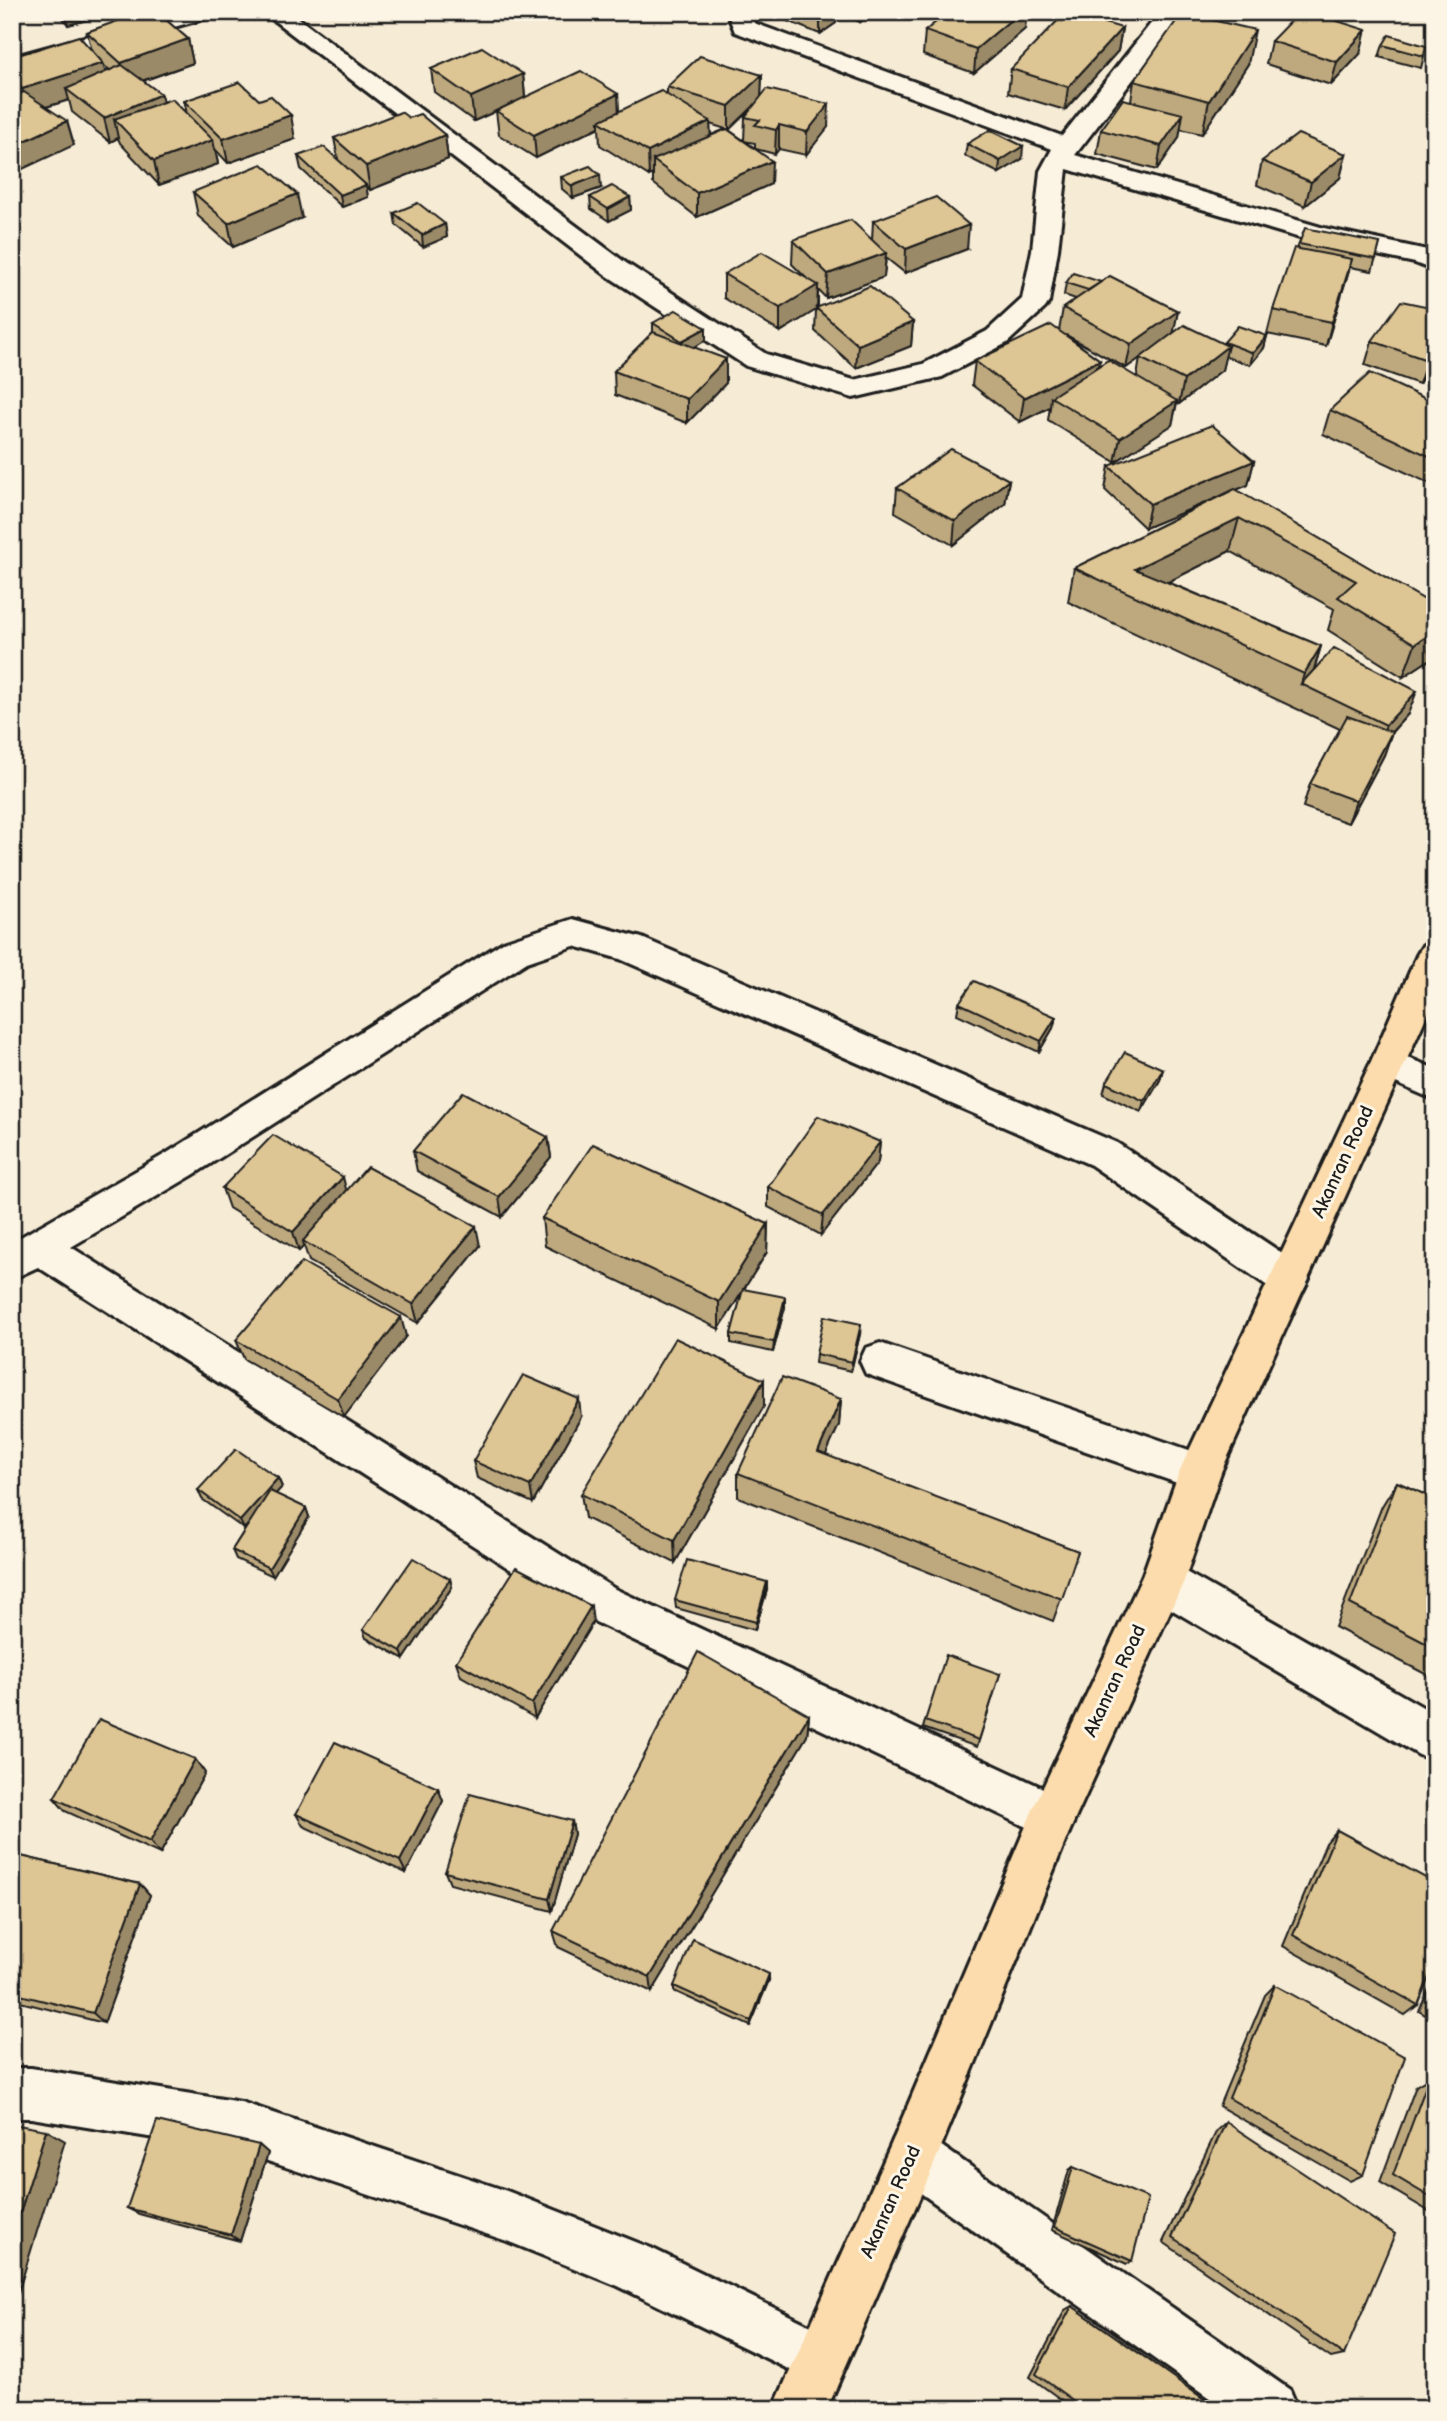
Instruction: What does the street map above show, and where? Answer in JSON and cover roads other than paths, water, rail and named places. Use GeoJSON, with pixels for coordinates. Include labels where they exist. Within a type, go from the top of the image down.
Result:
{"type":"FeatureCollection","features":[{"type":"Feature","properties":{"kind":"main road","name":"Akanran Road"},"geometry":{"type":"LineString","coordinates":[[800,2409],[912,2156],[1053,1816],[1161,1581],[1200,1472],[1435,956]]}},
{"type":"Feature","properties":{"kind":"street"},"geometry":{"type":"LineString","coordinates":[[275,12],[616,270],[756,360],[853,389],[932,371],[998,337],[1035,302],[1045,250],[1053,171],[1173,12]]}},
{"type":"Feature","properties":{"kind":"street"},"geometry":{"type":"LineString","coordinates":[[745,12],[740,15],[743,27],[1064,153],[1319,235],[1423,257],[1435,263]]}},
{"type":"Feature","properties":{"kind":"street"},"geometry":{"type":"LineString","coordinates":[[12,65],[189,14]]}},
{"type":"Feature","properties":{"kind":"street"},"geometry":{"type":"LineString","coordinates":[[1053,1816],[600,1603],[26,1255],[180,1164],[515,952],[573,932],[630,948],[1104,1154],[1289,1279]]}},
{"type":"Feature","properties":{"kind":"street"},"geometry":{"type":"LineString","coordinates":[[1388,1064],[1435,1085]]}},
{"type":"Feature","properties":{"kind":"street"},"geometry":{"type":"LineString","coordinates":[[880,1361],[1200,1472]]}},
{"type":"Feature","properties":{"kind":"street"},"geometry":{"type":"LineString","coordinates":[[1161,1581],[1435,1739]]}},
{"type":"Feature","properties":{"kind":"street"},"geometry":{"type":"LineString","coordinates":[[12,2093],[241,2127],[507,2216],[633,2266],[821,2358]]}},
{"type":"Feature","properties":{"kind":"street"},"geometry":{"type":"LineString","coordinates":[[912,2156],[1271,2409]]}}]}
